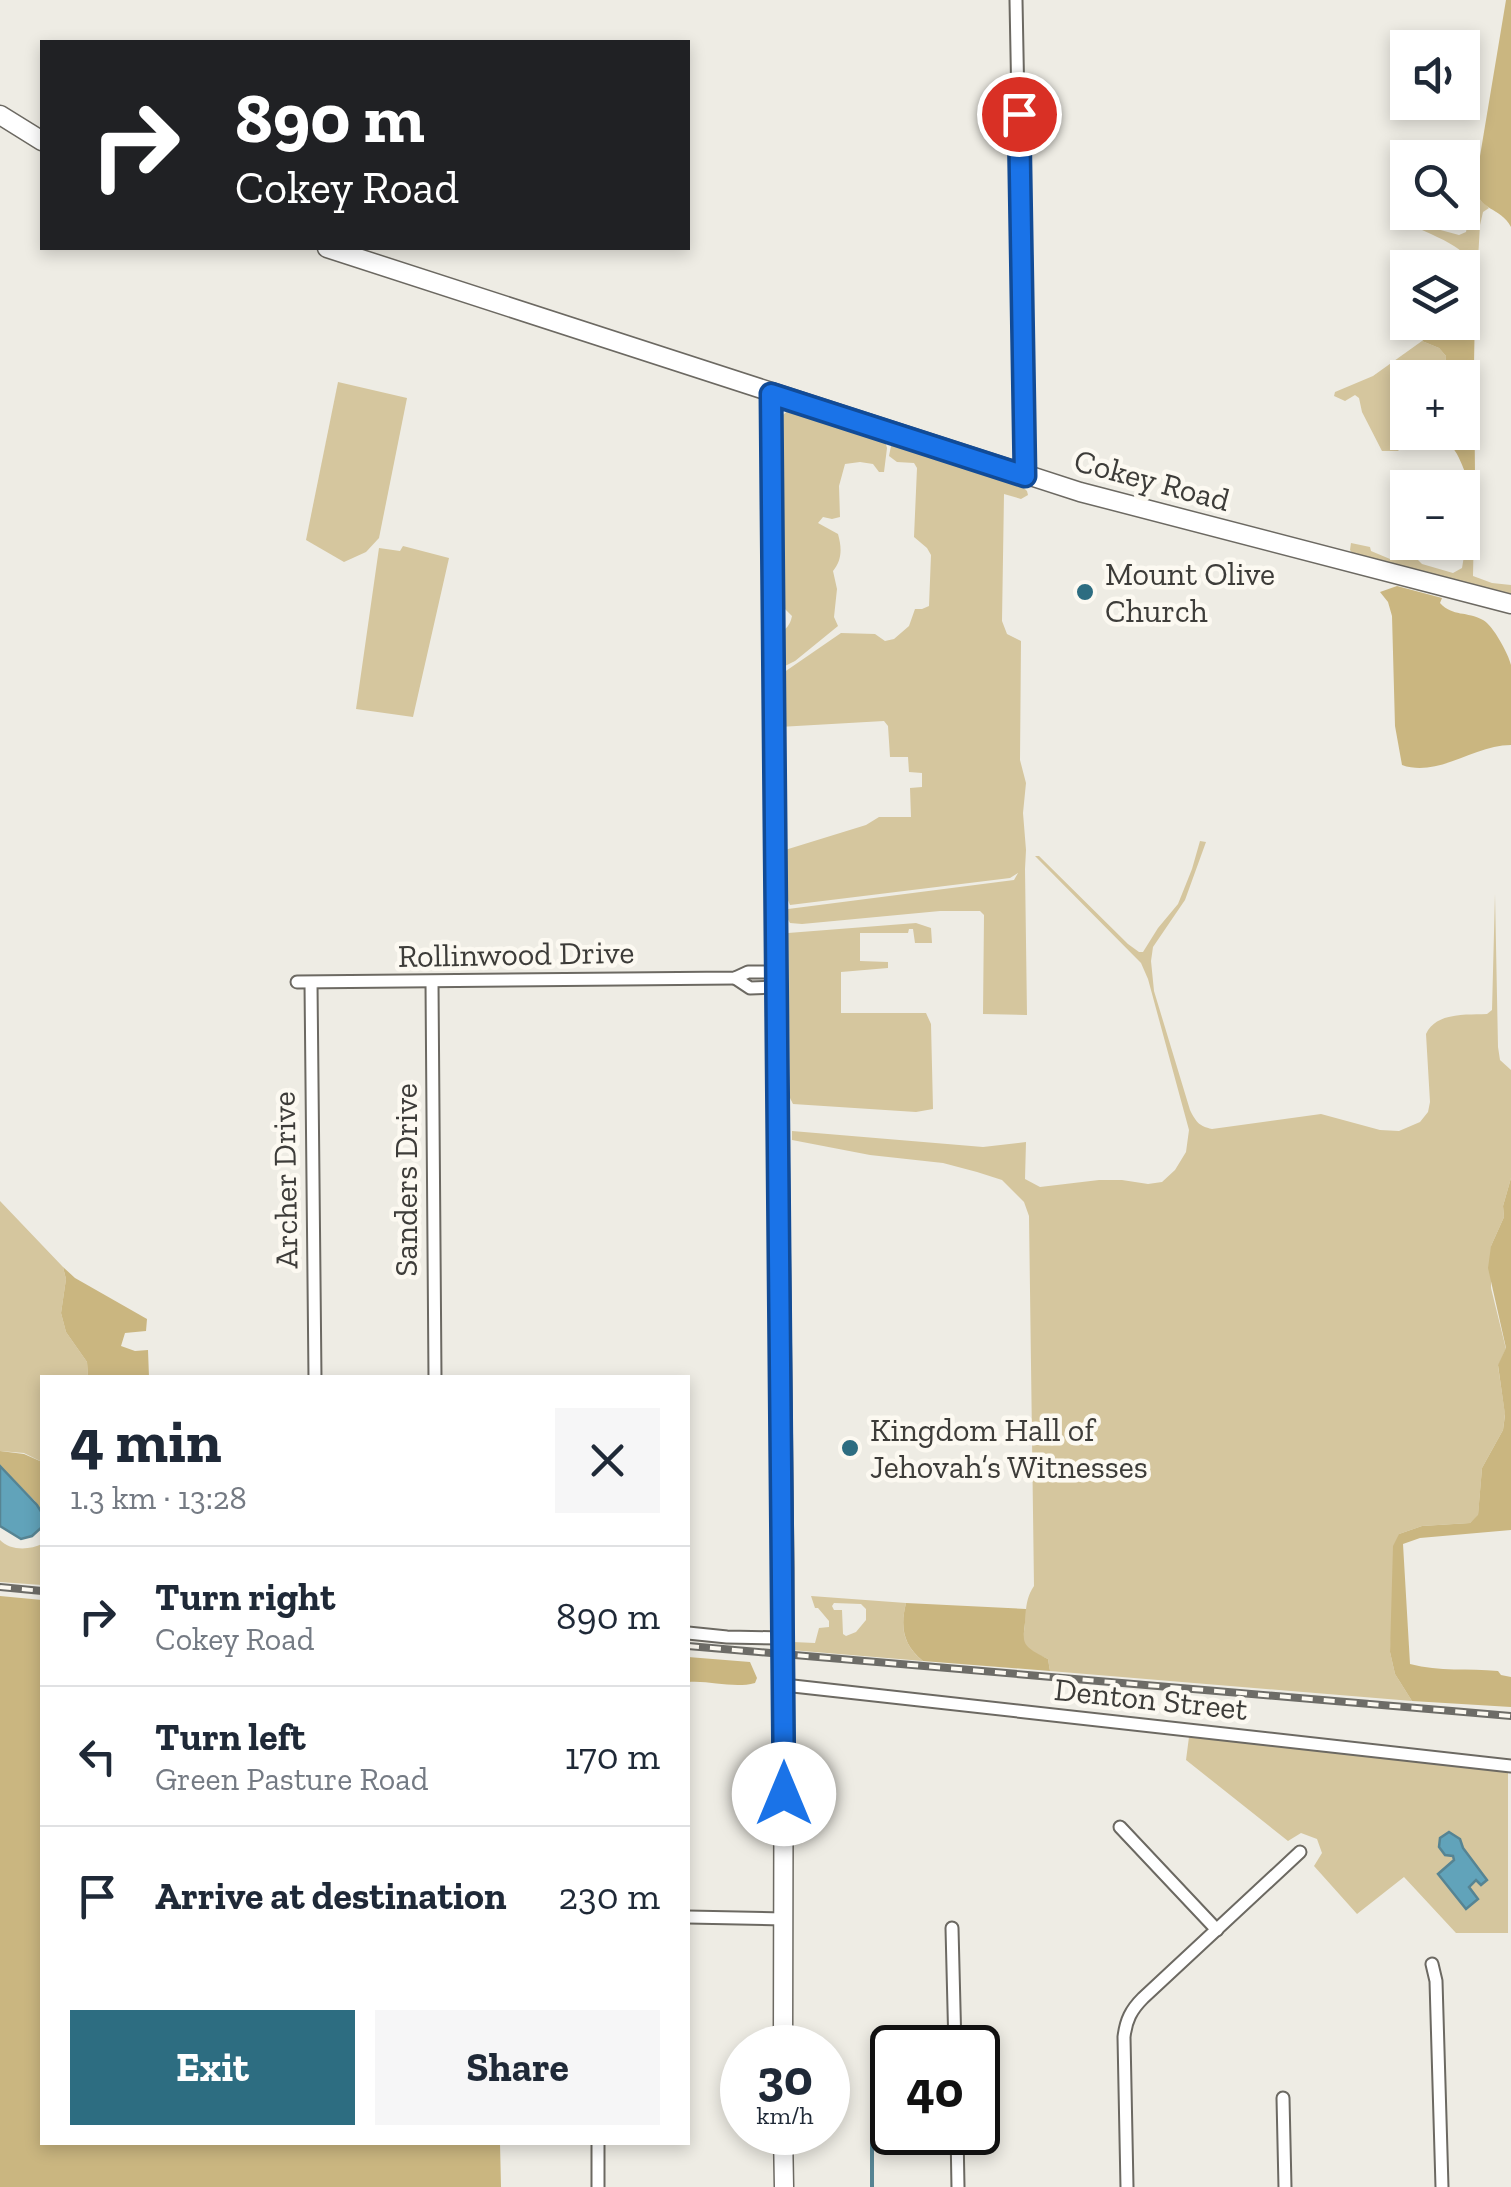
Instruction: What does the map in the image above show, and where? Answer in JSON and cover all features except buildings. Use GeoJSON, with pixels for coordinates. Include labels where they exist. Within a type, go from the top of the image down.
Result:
{"type":"FeatureCollection","features":[{"type":"Feature","properties":{"kind":"street"},"geometry":{"type":"LineString","coordinates":[[1016,0],[1025,476]]}},
{"type":"Feature","properties":{"kind":"street"},"geometry":{"type":"LineString","coordinates":[[0,115],[40,140]]}},
{"type":"Feature","properties":{"kind":"street","name":"Cokey Road"},"geometry":{"type":"LineString","coordinates":[[333,250],[1025,476],[1511,604]]}},
{"type":"Feature","properties":{"kind":"street"},"geometry":{"type":"LineString","coordinates":[[771,394],[784,1686],[783,2025]]}},
{"type":"Feature","properties":{"kind":"street","name":"Rollinwood Drive"},"geometry":{"type":"LineString","coordinates":[[304,983],[735,978],[748,972],[777,979]]}},
{"type":"Feature","properties":{"kind":"street","name":"Sanders Drive"},"geometry":{"type":"LineString","coordinates":[[432,982],[435,1375]]}},
{"type":"Feature","properties":{"kind":"street","name":"Archer Drive"},"geometry":{"type":"LineString","coordinates":[[304,983],[315,1375]]}},
{"type":"Feature","properties":{"kind":"street"},"geometry":{"type":"LineString","coordinates":[[690,1633],[783,1638]]}},
{"type":"Feature","properties":{"kind":"street","name":"Denton Street"},"geometry":{"type":"LineString","coordinates":[[784,1686],[1511,1766]]}},
{"type":"Feature","properties":{"kind":"street"},"geometry":{"type":"LineString","coordinates":[[1120,1827],[1216,1930]]}},
{"type":"Feature","properties":{"kind":"street"},"geometry":{"type":"LineString","coordinates":[[1126,2187],[1124,2037],[1132,2009],[1300,1852]]}},
{"type":"Feature","properties":{"kind":"street"},"geometry":{"type":"LineString","coordinates":[[690,1918],[783,1919]]}},
{"type":"Feature","properties":{"kind":"street"},"geometry":{"type":"LineString","coordinates":[[952,1928],[954,2025]]}},
{"type":"Feature","properties":{"kind":"street"},"geometry":{"type":"LineString","coordinates":[[1432,1964],[1436,1981],[1442,2187]]}},
{"type":"Feature","properties":{"kind":"street"},"geometry":{"type":"LineString","coordinates":[[1283,2098],[1285,2187]]}},
{"type":"Feature","properties":{"kind":"street"},"geometry":{"type":"LineString","coordinates":[[598,2145],[598,2187]]}},
{"type":"Feature","properties":{"kind":"street"},"geometry":{"type":"LineString","coordinates":[[784,2155],[784,2187]]}},
{"type":"Feature","properties":{"kind":"street"},"geometry":{"type":"LineString","coordinates":[[957,2155],[958,2187]]}},
{"type":"Feature","properties":{"kind":"shaded area"},"geometry":{"type":"Polygon","coordinates":[[[1506,0],[1511,0],[1511,227],[1480,198],[1480,156],[1506,0]]]}},
{"type":"Feature","properties":{"kind":"shaded area"},"geometry":{"type":"Polygon","coordinates":[[[1480,200],[1489,208],[1483,212],[1480,225],[1480,200]]]}},
{"type":"Feature","properties":{"kind":"shaded area"},"geometry":{"type":"Polygon","coordinates":[[[1422,230],[1459,235],[1480,230],[1479,250],[1460,250],[1422,230]]]}},
{"type":"Feature","properties":{"kind":"shaded area"},"geometry":{"type":"Polygon","coordinates":[[[1474,340],[1474,360],[1446,360],[1439,348],[1422,341],[1474,340]]]}},
{"type":"Feature","properties":{"kind":"shaded area"},"geometry":{"type":"Polygon","coordinates":[[[1422,341],[1439,348],[1446,356],[1446,360],[1395,360],[1422,341]]]}},
{"type":"Feature","properties":{"kind":"shaded area"},"geometry":{"type":"Polygon","coordinates":[[[1390,364],[1390,450],[1398,451],[1382,451],[1359,398],[1355,395],[1345,401],[1334,396],[1335,392],[1373,376],[1390,364]]]}},
{"type":"Feature","properties":{"kind":"shaded area"},"geometry":{"type":"Polygon","coordinates":[[[338,382],[407,398],[379,538],[366,552],[344,562],[306,540],[338,382]]]}},
{"type":"Feature","properties":{"kind":"shaded area"},"geometry":{"type":"Polygon","coordinates":[[[789,410],[882,439],[887,448],[884,472],[873,464],[845,464],[839,486],[840,517],[823,517],[818,523],[838,534],[841,549],[833,571],[837,589],[834,617],[838,626],[781,668],[778,634],[792,616],[781,605],[779,418],[789,410]]]}},
{"type":"Feature","properties":{"kind":"shaded area"},"geometry":{"type":"Polygon","coordinates":[[[896,443],[1022,486],[1028,495],[1021,499],[1004,494],[1002,621],[1007,634],[1021,641],[1027,1015],[983,1014],[984,915],[980,911],[802,924],[790,923],[786,916],[788,909],[1014,880],[1018,873],[1010,878],[790,905],[787,898],[785,850],[866,825],[879,817],[911,817],[910,788],[922,787],[922,773],[909,772],[908,757],[890,757],[888,726],[884,721],[779,727],[780,675],[841,633],[894,639],[909,626],[915,609],[929,606],[931,555],[914,537],[917,468],[914,463],[897,462],[889,456],[896,443]]]}},
{"type":"Feature","properties":{"kind":"shaded area"},"geometry":{"type":"Polygon","coordinates":[[[1454,450],[1475,450],[1475,470],[1464,470],[1454,450]]]}},
{"type":"Feature","properties":{"kind":"shaded area"},"geometry":{"type":"Polygon","coordinates":[[[1351,543],[1370,547],[1390,560],[1418,560],[1453,573],[1462,568],[1463,560],[1473,560],[1473,576],[1511,585],[1511,594],[1353,554],[1351,543]]]}},
{"type":"Feature","properties":{"kind":"shaded area"},"geometry":{"type":"Polygon","coordinates":[[[403,546],[449,558],[413,717],[356,709],[379,548],[400,551],[403,546]]]}},
{"type":"Feature","properties":{"kind":"shaded area"},"geometry":{"type":"Polygon","coordinates":[[[1397,586],[1442,598],[1440,603],[1445,607],[1483,620],[1496,634],[1511,665],[1511,745],[1429,767],[1402,765],[1395,726],[1392,616],[1380,592],[1397,586]]]}},
{"type":"Feature","properties":{"kind":"shaded area"},"geometry":{"type":"Polygon","coordinates":[[[1200,841],[1206,842],[1185,900],[1153,947],[1151,961],[1154,991],[1190,1110],[1198,1123],[1212,1129],[1321,1114],[1380,1130],[1399,1131],[1420,1122],[1430,1102],[1426,1034],[1444,1018],[1487,1014],[1492,1010],[1495,894],[1498,1047],[1500,1060],[1511,1070],[1511,1178],[1504,1217],[1491,1246],[1491,1288],[1506,1349],[1498,1366],[1505,1414],[1503,1430],[1482,1468],[1478,1516],[1470,1523],[1422,1526],[1399,1534],[1390,1652],[1395,1674],[1412,1701],[1050,1671],[1048,1659],[1027,1650],[1022,1641],[1028,1599],[1034,1586],[1029,1216],[1024,1202],[1002,1180],[977,1172],[943,1163],[870,1155],[792,1140],[792,1131],[983,1147],[1026,1142],[1025,1179],[1040,1187],[1099,1180],[1162,1182],[1186,1152],[1189,1130],[1148,979],[1141,963],[1035,856],[1128,944],[1143,952],[1178,904],[1200,841]]]}},
{"type":"Feature","properties":{"kind":"shaded area"},"geometry":{"type":"Polygon","coordinates":[[[916,923],[931,928],[932,943],[915,943],[913,929],[908,933],[860,933],[860,961],[888,962],[888,968],[841,972],[841,1013],[926,1013],[931,1024],[933,1109],[916,1112],[793,1104],[788,933],[916,923]]]}},
{"type":"Feature","properties":{"kind":"shaded area"},"geometry":{"type":"Polygon","coordinates":[[[1511,1178],[1511,1530],[1420,1538],[1403,1544],[1410,1664],[1498,1671],[1511,1677],[1511,1707],[1412,1701],[1395,1674],[1390,1652],[1393,1546],[1399,1534],[1422,1526],[1470,1523],[1478,1515],[1482,1468],[1503,1430],[1505,1415],[1498,1365],[1506,1348],[1488,1268],[1511,1178]]]}},
{"type":"Feature","properties":{"kind":"shaded area"},"geometry":{"type":"Polygon","coordinates":[[[0,1201],[63,1267],[66,1279],[61,1313],[66,1332],[87,1362],[88,1375],[40,1375],[40,1461],[24,1453],[0,1451],[0,1201]]]}},
{"type":"Feature","properties":{"kind":"shaded area"},"geometry":{"type":"Polygon","coordinates":[[[63,1267],[75,1278],[147,1319],[146,1331],[125,1333],[121,1346],[148,1350],[149,1375],[88,1375],[87,1362],[66,1332],[61,1313],[66,1279],[63,1267]]]}},
{"type":"Feature","properties":{"kind":"shaded area"},"geometry":{"type":"Polygon","coordinates":[[[0,1451],[40,1461],[40,1510],[35,1501],[0,1466],[0,1451]]]}},
{"type":"Feature","properties":{"kind":"shaded area"},"geometry":{"type":"Polygon","coordinates":[[[0,1540],[20,1548],[40,1545],[40,1585],[0,1582],[0,1540]]]}},
{"type":"Feature","properties":{"kind":"shaded area"},"geometry":{"type":"Polygon","coordinates":[[[0,1596],[40,1600],[40,2145],[500,2145],[501,2187],[0,2187],[0,1596]]]}},
{"type":"Feature","properties":{"kind":"shaded area"},"geometry":{"type":"Polygon","coordinates":[[[811,1596],[906,1603],[905,1635],[911,1649],[923,1661],[791,1650],[793,1642],[815,1643],[819,1628],[829,1627],[829,1621],[815,1608],[811,1596]],[[861,1604],[832,1606],[842,1610],[846,1636],[856,1632],[866,1620],[866,1609],[861,1604]]]}},
{"type":"Feature","properties":{"kind":"shaded area"},"geometry":{"type":"Polygon","coordinates":[[[906,1603],[1026,1609],[1024,1640],[1030,1649],[1048,1659],[1050,1671],[923,1661],[911,1649],[905,1635],[906,1603]]]}},
{"type":"Feature","properties":{"kind":"shaded area"},"geometry":{"type":"Polygon","coordinates":[[[690,1657],[750,1662],[757,1678],[755,1683],[738,1685],[690,1682],[690,1657]]]}},
{"type":"Feature","properties":{"kind":"shaded area"},"geometry":{"type":"Polygon","coordinates":[[[1189,1737],[1508,1771],[1508,1933],[1456,1933],[1404,1877],[1357,1914],[1314,1866],[1322,1853],[1317,1839],[1301,1833],[1288,1841],[1186,1760],[1189,1737]]]}},
{"type":"Feature","properties":{"kind":"water"},"geometry":{"type":"Polygon","coordinates":[[[0,1466],[37,1505],[40,1529],[21,1539],[0,1526],[0,1466]]]}},
{"type":"Feature","properties":{"kind":"water"},"geometry":{"type":"Polygon","coordinates":[[[1449,1832],[1460,1839],[1487,1880],[1481,1885],[1476,1880],[1469,1887],[1478,1899],[1466,1909],[1438,1874],[1454,1860],[1439,1847],[1440,1838],[1449,1832]]]}},
{"type":"Feature","properties":{"kind":"waterway"},"geometry":{"type":"LineString","coordinates":[[872,2155],[872,2187]]}},
{"type":"Feature","properties":{"kind":"railway"},"geometry":{"type":"LineString","coordinates":[[0,1587],[40,1591]]}},
{"type":"Feature","properties":{"kind":"railway"},"geometry":{"type":"LineString","coordinates":[[690,1646],[1511,1716]]}},
{"type":"Feature","properties":{"kind":"place","name":"Mount Olive Church"},"geometry":{"type":"Point","coordinates":[1085,592]}},
{"type":"Feature","properties":{"kind":"place","name":"Kingdom Hall of Jehovah’s Witnesses"},"geometry":{"type":"Point","coordinates":[850,1448]}},
{"type":"Feature","properties":{"kind":"route"},"geometry":{"type":"LineString","coordinates":[[784,1794],[771,394],[1025,476],[1019,114]]}}]}
